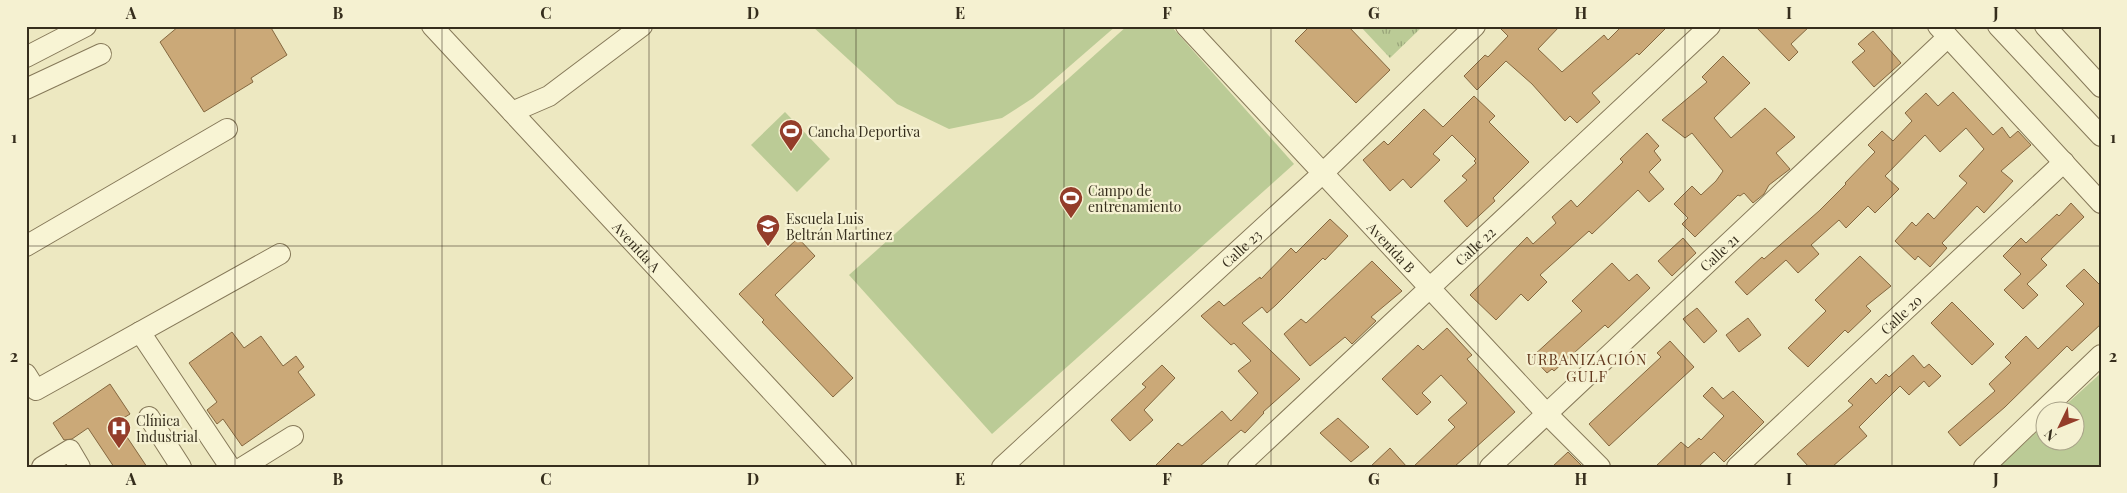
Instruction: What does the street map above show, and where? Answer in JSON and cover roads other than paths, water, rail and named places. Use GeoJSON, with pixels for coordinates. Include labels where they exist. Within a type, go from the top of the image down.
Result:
{"type":"FeatureCollection","features":[{"type":"Feature","properties":{"kind":"street"},"geometry":{"type":"LineString","coordinates":[[26,57],[86,26]]}},
{"type":"Feature","properties":{"kind":"street","name":"Avenida A"},"geometry":{"type":"LineString","coordinates":[[432,26],[842,467]]}},
{"type":"Feature","properties":{"kind":"street"},"geometry":{"type":"LineString","coordinates":[[512,112],[549,96],[642,26]]}},
{"type":"Feature","properties":{"kind":"street","name":"Avenida B"},"geometry":{"type":"LineString","coordinates":[[1186,26],[1324,172],[1547,414],[1600,467]]}},
{"type":"Feature","properties":{"kind":"street","name":"Calle 23"},"geometry":{"type":"LineString","coordinates":[[1002,467],[1324,172],[1475,26]]}},
{"type":"Feature","properties":{"kind":"street","name":"Calle 22"},"geometry":{"type":"LineString","coordinates":[[1238,467],[1710,26]]}},
{"type":"Feature","properties":{"kind":"street"},"geometry":{"type":"LineString","coordinates":[[1998,26],[2101,136]]}},
{"type":"Feature","properties":{"kind":"street"},"geometry":{"type":"LineString","coordinates":[[2045,26],[2101,87]]}},
{"type":"Feature","properties":{"kind":"street"},"geometry":{"type":"LineString","coordinates":[[1943,32],[2101,203]]}},
{"type":"Feature","properties":{"kind":"street","name":"Calle 21"},"geometry":{"type":"LineString","coordinates":[[1490,467],[1943,32]]}},
{"type":"Feature","properties":{"kind":"street"},"geometry":{"type":"LineString","coordinates":[[26,89],[101,54]]}},
{"type":"Feature","properties":{"kind":"street"},"geometry":{"type":"LineString","coordinates":[[26,246],[227,129]]}},
{"type":"Feature","properties":{"kind":"street","name":"Calle 20"},"geometry":{"type":"LineString","coordinates":[[1737,467],[2064,162]]}},
{"type":"Feature","properties":{"kind":"street"},"geometry":{"type":"LineString","coordinates":[[26,374],[36,390],[280,254]]}},
{"type":"Feature","properties":{"kind":"street"},"geometry":{"type":"LineString","coordinates":[[140,332],[230,467]]}},
{"type":"Feature","properties":{"kind":"street"},"geometry":{"type":"LineString","coordinates":[[1984,467],[2101,355]]}},
{"type":"Feature","properties":{"kind":"street"},"geometry":{"type":"LineString","coordinates":[[149,417],[181,467]]}},
{"type":"Feature","properties":{"kind":"street"},"geometry":{"type":"LineString","coordinates":[[242,467],[293,436]]}},
{"type":"Feature","properties":{"kind":"street"},"geometry":{"type":"LineString","coordinates":[[42,467],[70,450],[80,467]]}},
{"type":"Feature","properties":{"kind":"place","name":"Cancha Deportiva"},"geometry":{"type":"Point","coordinates":[791,152]}},
{"type":"Feature","properties":{"kind":"place","name":"Campo de entrenamiento"},"geometry":{"type":"Point","coordinates":[1071,219]}},
{"type":"Feature","properties":{"kind":"place","name":"Escuela Luis Beltrán Martinez"},"geometry":{"type":"Point","coordinates":[768,247]}},
{"type":"Feature","properties":{"kind":"place","name":"Clínica Industrial"},"geometry":{"type":"Point","coordinates":[119,449]}},
{"type":"Feature","properties":{"kind":"district","name":"URBANIZACIÓN GULF"},"geometry":{"type":"Point","coordinates":[1587,368]}}]}
